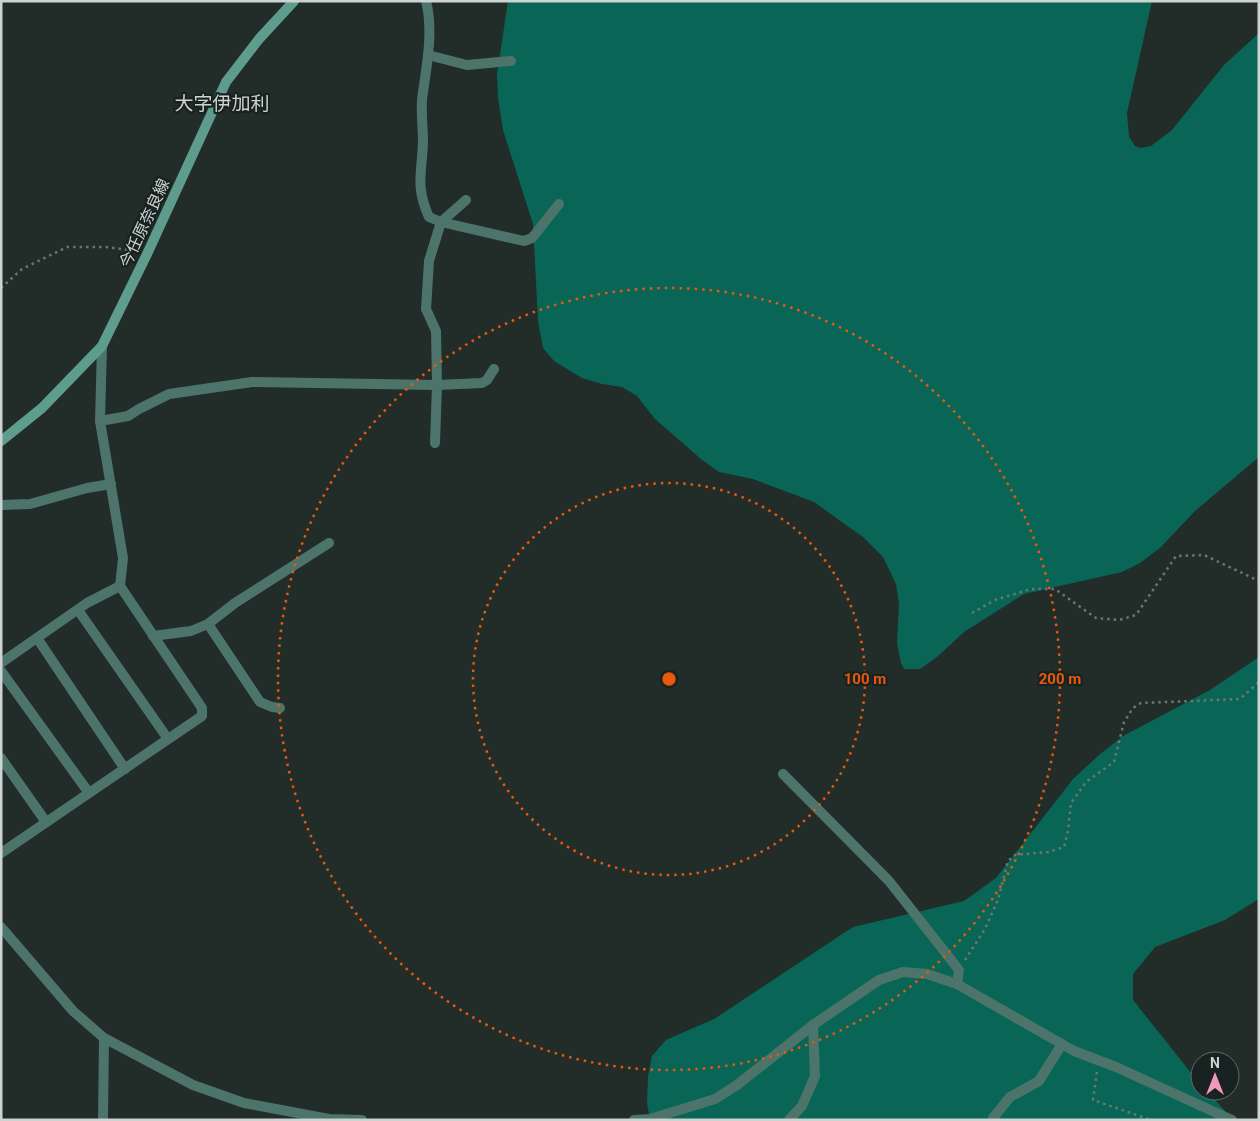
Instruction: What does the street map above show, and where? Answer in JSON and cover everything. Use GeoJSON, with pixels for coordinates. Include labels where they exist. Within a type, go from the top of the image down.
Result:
{"type":"FeatureCollection","features":[{"type":"Feature","properties":{"kind":"main road","name":"今任原奈良線"},"geometry":{"type":"LineString","coordinates":[[1,441],[42,408],[102,346],[148,252],[226,82],[259,39],[294,1]]}},
{"type":"Feature","properties":{"kind":"street"},"geometry":{"type":"LineString","coordinates":[[426,1],[429,31],[422,102],[423,142],[419,178],[422,203],[429,217],[441,222],[524,241],[532,238],[559,204]]}},
{"type":"Feature","properties":{"kind":"street"},"geometry":{"type":"LineString","coordinates":[[428,55],[466,65],[511,61]]}},
{"type":"Feature","properties":{"kind":"street"},"geometry":{"type":"LineString","coordinates":[[435,443],[436,331],[426,309],[429,261],[441,222],[466,200]]}},
{"type":"Feature","properties":{"kind":"street"},"geometry":{"type":"LineString","coordinates":[[3,848],[46,822],[202,716],[202,708],[120,586],[124,558],[100,421],[102,346]]}},
{"type":"Feature","properties":{"kind":"street"},"geometry":{"type":"LineString","coordinates":[[100,421],[128,416],[169,394],[252,382],[437,386],[482,384],[488,380],[494,368]]}},
{"type":"Feature","properties":{"kind":"street"},"geometry":{"type":"LineString","coordinates":[[1,505],[30,504],[87,488],[111,484]]}},
{"type":"Feature","properties":{"kind":"street"},"geometry":{"type":"LineString","coordinates":[[153,636],[191,631],[208,624],[235,603],[329,543]]}},
{"type":"Feature","properties":{"kind":"street"},"geometry":{"type":"LineString","coordinates":[[1,663],[78,610],[120,586]]}},
{"type":"Feature","properties":{"kind":"street"},"geometry":{"type":"LineString","coordinates":[[78,610],[168,739]]}},
{"type":"Feature","properties":{"kind":"street"},"geometry":{"type":"LineString","coordinates":[[208,624],[260,702],[280,708]]}},
{"type":"Feature","properties":{"kind":"street"},"geometry":{"type":"LineString","coordinates":[[37,638],[125,769]]}},
{"type":"Feature","properties":{"kind":"street"},"geometry":{"type":"LineString","coordinates":[[1,670],[89,793]]}},
{"type":"Feature","properties":{"kind":"street"},"geometry":{"type":"LineString","coordinates":[[1,758],[46,822]]}},
{"type":"Feature","properties":{"kind":"street"},"geometry":{"type":"LineString","coordinates":[[783,774],[889,881],[959,970],[957,984]]}},
{"type":"Feature","properties":{"kind":"street"},"geometry":{"type":"LineString","coordinates":[[1,927],[73,1012],[104,1038],[193,1085],[244,1103],[328,1119],[362,1120]]}},
{"type":"Feature","properties":{"kind":"street"},"geometry":{"type":"LineString","coordinates":[[634,1120],[650,1119],[715,1098],[737,1085],[813,1024],[879,980],[903,972],[927,974],[957,984],[1074,1051],[1232,1120]]}},
{"type":"Feature","properties":{"kind":"street"},"geometry":{"type":"LineString","coordinates":[[789,1120],[802,1106],[815,1076],[813,1024]]}},
{"type":"Feature","properties":{"kind":"street"},"geometry":{"type":"LineString","coordinates":[[103,1120],[104,1038]]}},
{"type":"Feature","properties":{"kind":"street"},"geometry":{"type":"LineString","coordinates":[[993,1118],[1010,1097],[1039,1081],[1062,1044]]}},
{"type":"Feature","properties":{"kind":"path"},"geometry":{"type":"LineString","coordinates":[[1,288],[22,269],[67,247],[106,247],[148,252]]}},
{"type":"Feature","properties":{"kind":"path"},"geometry":{"type":"LineString","coordinates":[[972,612],[995,600],[1031,589],[1055,589],[1096,618],[1119,620],[1136,615],[1176,556],[1204,555],[1259,581]]}},
{"type":"Feature","properties":{"kind":"path"},"geometry":{"type":"LineString","coordinates":[[959,970],[985,929],[998,900],[1008,861],[1015,855],[1048,852],[1064,847],[1071,803],[1086,782],[1114,762],[1124,722],[1133,708],[1141,703],[1240,699],[1259,682]]}},
{"type":"Feature","properties":{"kind":"path"},"geometry":{"type":"LineString","coordinates":[[1098,1060],[1093,1100],[1151,1120]]}},
{"type":"Feature","properties":{"kind":"green space"},"geometry":{"type":"Polygon","coordinates":[[[508,1],[1152,1],[1127,113],[1129,137],[1135,146],[1141,148],[1151,146],[1172,130],[1224,65],[1259,33],[1259,457],[1195,511],[1160,548],[1140,563],[1122,572],[1024,594],[964,632],[937,657],[920,669],[904,669],[897,643],[899,604],[896,584],[883,557],[863,537],[814,502],[753,479],[719,472],[655,419],[637,396],[622,387],[582,378],[554,361],[543,348],[538,321],[533,224],[503,130],[498,98],[497,74],[508,1]]]}},
{"type":"Feature","properties":{"kind":"green space"},"geometry":{"type":"Polygon","coordinates":[[[1259,657],[1259,899],[1225,920],[1155,947],[1133,974],[1133,1000],[1190,1071],[1190,1101],[1216,1101],[1233,1120],[650,1120],[647,1103],[648,1076],[652,1056],[666,1040],[714,1019],[853,927],[964,901],[996,878],[1073,779],[1099,755],[1123,736],[1210,690],[1259,657]]]}},
{"type":"Feature","properties":{"kind":"district","name":"大字伊加利"},"geometry":{"type":"Point","coordinates":[222,103]}}]}
